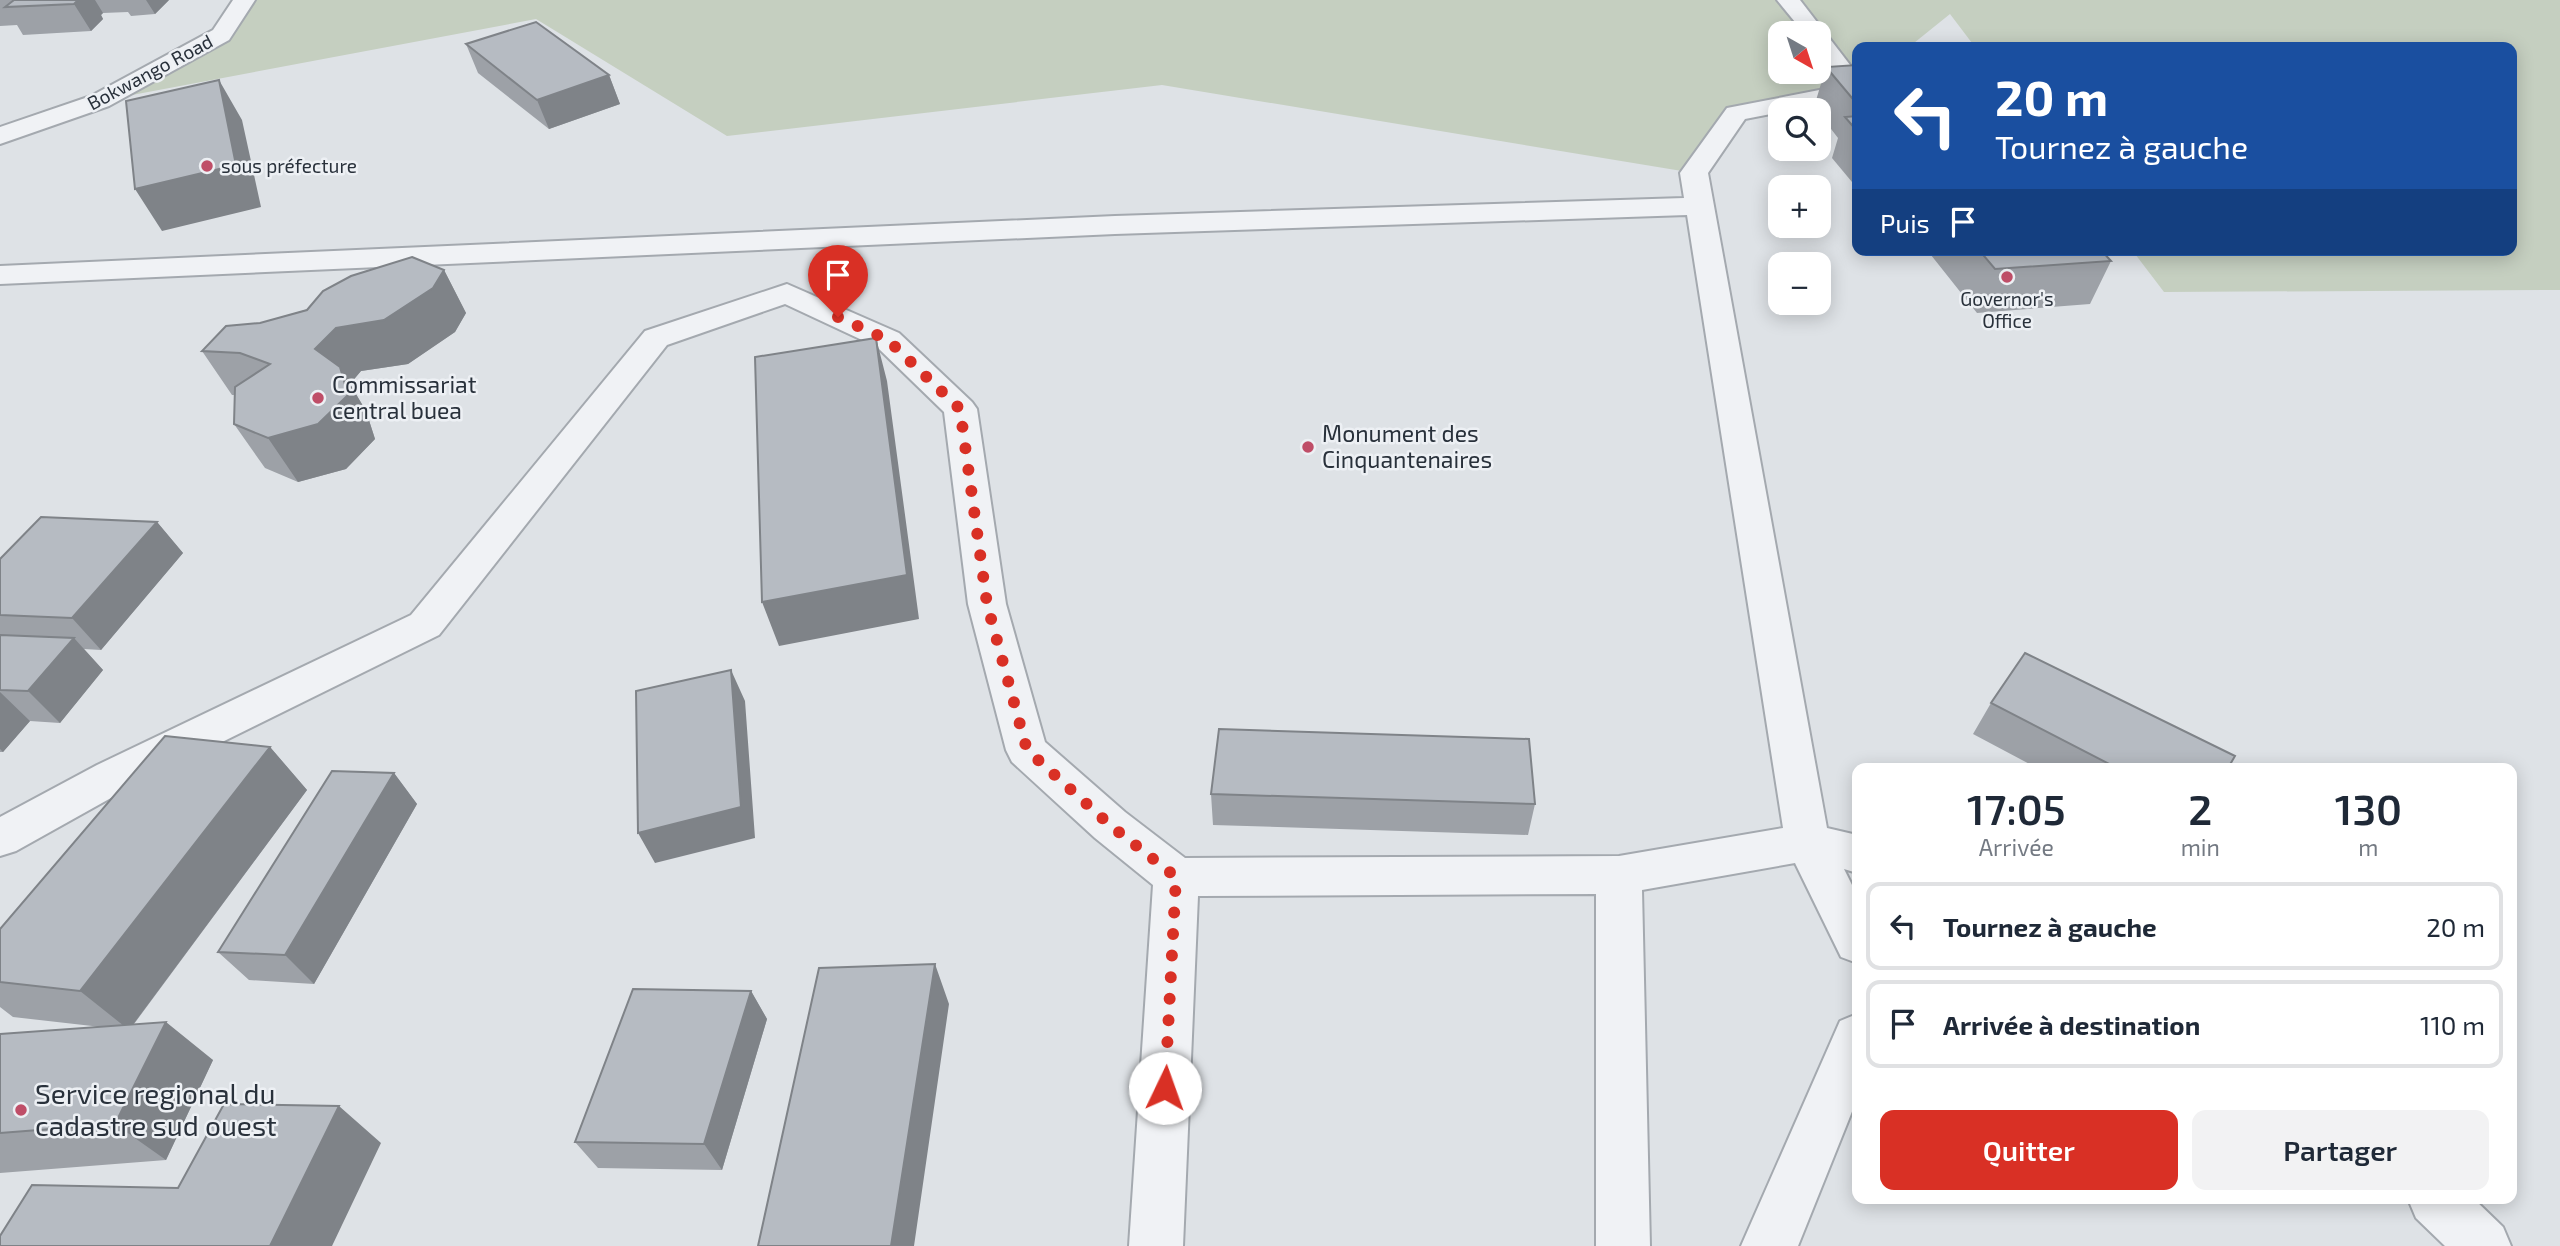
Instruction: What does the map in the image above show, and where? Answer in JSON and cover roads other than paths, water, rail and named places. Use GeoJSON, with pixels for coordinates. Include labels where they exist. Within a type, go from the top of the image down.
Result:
{"type":"FeatureCollection","features":[{"type":"Feature","properties":{"kind":"street","name":"Bokwango Road"},"geometry":{"type":"LineString","coordinates":[[0,136],[100,101],[221,34],[244,0]]}},
{"type":"Feature","properties":{"kind":"street"},"geometry":{"type":"LineString","coordinates":[[1787,0],[1805,21]]}},
{"type":"Feature","properties":{"kind":"street"},"geometry":{"type":"LineString","coordinates":[[1831,55],[1852,84]]}},
{"type":"Feature","properties":{"kind":"street"},"geometry":{"type":"LineString","coordinates":[[1852,91],[1736,113],[1693,173],[1807,842],[1852,932]]}},
{"type":"Feature","properties":{"kind":"street"},"geometry":{"type":"LineString","coordinates":[[0,275],[1102,226],[1699,206]]}},
{"type":"Feature","properties":{"kind":"street"},"geometry":{"type":"LineString","coordinates":[[0,838],[112,777],[425,625],[656,338],[787,293],[888,340],[960,409],[987,604],[1027,750],[1110,825],[1176,877],[1619,875],[1807,842],[1852,853]]}},
{"type":"Feature","properties":{"kind":"street"},"geometry":{"type":"LineString","coordinates":[[1619,875],[1623,1246]]}},
{"type":"Feature","properties":{"kind":"street"},"geometry":{"type":"LineString","coordinates":[[1156,1246],[1176,877]]}},
{"type":"Feature","properties":{"kind":"street"},"geometry":{"type":"LineString","coordinates":[[1768,1246],[1775,1236],[1852,1049]]}},
{"type":"Feature","properties":{"kind":"street"},"geometry":{"type":"LineString","coordinates":[[2440,1204],[2484,1246]]}},
{"type":"Feature","properties":{"kind":"place","name":"sous préfecture"},"geometry":{"type":"Point","coordinates":[207,166]}},
{"type":"Feature","properties":{"kind":"place","name":"Governor's Office"},"geometry":{"type":"Point","coordinates":[2007,277]}},
{"type":"Feature","properties":{"kind":"place","name":"Commissariat central buea"},"geometry":{"type":"Point","coordinates":[318,398]}},
{"type":"Feature","properties":{"kind":"place","name":"Monument des Cinquantenaires"},"geometry":{"type":"Point","coordinates":[1308,447]}},
{"type":"Feature","properties":{"kind":"place","name":"Service regional du cadastre sud ouest"},"geometry":{"type":"Point","coordinates":[21,1110]}}]}
